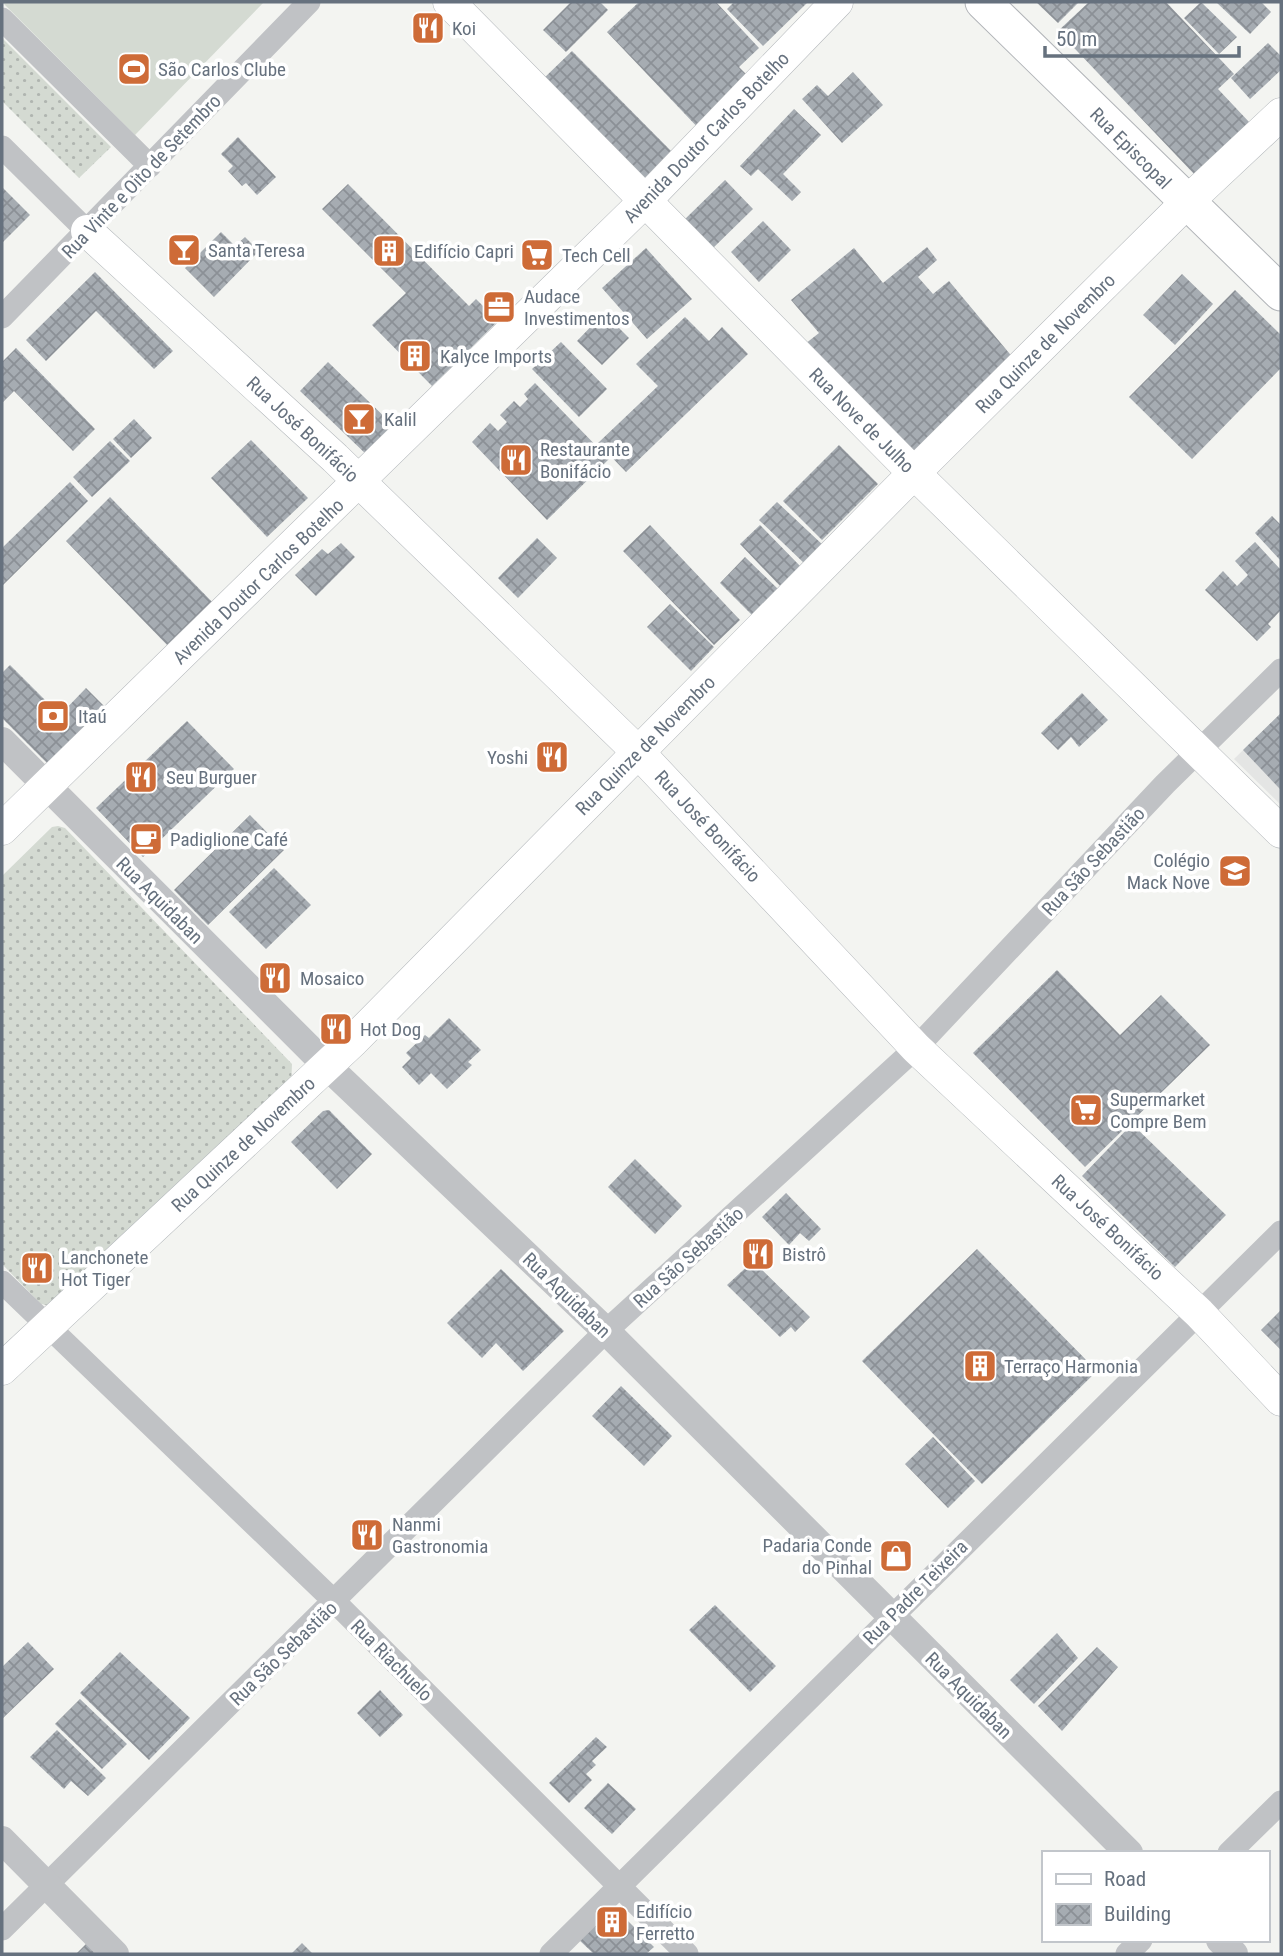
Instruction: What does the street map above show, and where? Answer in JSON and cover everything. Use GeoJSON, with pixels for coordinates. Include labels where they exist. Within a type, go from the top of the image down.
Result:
{"type":"FeatureCollection","features":[{"type":"Feature","properties":{"kind":"main road","name":"Rua Nove de Julho"},"geometry":{"type":"LineString","coordinates":[[449,2],[915,473],[1281,832]]}},
{"type":"Feature","properties":{"kind":"main road","name":"Avenida Doutor Carlos Botelho"},"geometry":{"type":"LineString","coordinates":[[2,829],[644,202],[837,2]]}},
{"type":"Feature","properties":{"kind":"main road","name":"Rua Episcopal"},"geometry":{"type":"LineString","coordinates":[[983,2],[1281,293]]}},
{"type":"Feature","properties":{"kind":"main road","name":"Rua Quinze de Novembro"},"geometry":{"type":"LineString","coordinates":[[2,1369],[327,1066],[915,473],[1186,203],[1281,114]]}},
{"type":"Feature","properties":{"kind":"main road","name":"Rua José Bonifácio"},"geometry":{"type":"LineString","coordinates":[[87,231],[359,482],[639,753],[916,1048],[1199,1312],[1281,1400]]}},
{"type":"Feature","properties":{"kind":"street","name":"Rua Vinte e Oito de Setembro"},"geometry":{"type":"LineString","coordinates":[[2,317],[309,2]]}},
{"type":"Feature","properties":{"kind":"street"},"geometry":{"type":"LineString","coordinates":[[2,19],[150,166]]}},
{"type":"Feature","properties":{"kind":"street","name":"Rua José Bonifácio"},"geometry":{"type":"LineString","coordinates":[[2,147],[87,231]]}},
{"type":"Feature","properties":{"kind":"street","name":"Rua São Sebastião"},"geometry":{"type":"LineString","coordinates":[[2,1929],[606,1332],[916,1048],[1281,670]]}},
{"type":"Feature","properties":{"kind":"street","name":"Rua Aquidaban"},"geometry":{"type":"LineString","coordinates":[[2,741],[327,1066],[606,1332],[1127,1851]]}},
{"type":"Feature","properties":{"kind":"street","name":"Rua Padre Teixeira"},"geometry":{"type":"LineString","coordinates":[[551,1954],[1281,1232]]}},
{"type":"Feature","properties":{"kind":"street","name":"Rua Riachuelo"},"geometry":{"type":"LineString","coordinates":[[2,1282],[335,1602],[687,1954]]}},
{"type":"Feature","properties":{"kind":"street"},"geometry":{"type":"LineString","coordinates":[[1231,1851],[1281,1802]]}},
{"type":"Feature","properties":{"kind":"street"},"geometry":{"type":"LineString","coordinates":[[2,1840],[115,1954]]}},
{"type":"Feature","properties":{"kind":"shaded area","name":"São Carlos Clube"},"geometry":{"type":"Polygon","coordinates":[[[2,2],[264,2],[135,135],[2,2]]]}},
{"type":"Feature","properties":{"kind":"shaded area"},"geometry":{"type":"Polygon","coordinates":[[[2,38],[111,147],[79,178],[2,101],[2,38]]]}},
{"type":"Feature","properties":{"kind":"shaded area"},"geometry":{"type":"Polygon","coordinates":[[[1281,713],[1281,805],[1234,759],[1281,713]]]}},
{"type":"Feature","properties":{"kind":"shaded area"},"geometry":{"type":"Polygon","coordinates":[[[52,827],[65,828],[292,1064],[291,1086],[58,1307],[41,1304],[2,1264],[2,876],[52,827]]]}},
{"type":"Feature","properties":{"kind":"building"},"geometry":{"type":"Polygon","coordinates":[[[571,2],[600,2],[608,10],[566,52],[543,30],[571,2]]]}},
{"type":"Feature","properties":{"kind":"building"},"geometry":{"type":"Polygon","coordinates":[[[639,2],[716,2],[759,48],[739,67],[751,79],[703,133],[607,32],[639,2]]]}},
{"type":"Feature","properties":{"kind":"building"},"geometry":{"type":"Polygon","coordinates":[[[734,2],[808,2],[763,46],[727,9],[734,2]]]}},
{"type":"Feature","properties":{"kind":"building"},"geometry":{"type":"Polygon","coordinates":[[[1036,2],[1079,2],[1058,23],[1036,2]]]}},
{"type":"Feature","properties":{"kind":"building"},"geometry":{"type":"Polygon","coordinates":[[[1089,2],[1166,2],[1234,74],[1218,89],[1250,123],[1195,175],[1058,31],[1089,2]]]}},
{"type":"Feature","properties":{"kind":"building"},"geometry":{"type":"Polygon","coordinates":[[[1201,2],[1237,37],[1219,54],[1184,18],[1201,2]]]}},
{"type":"Feature","properties":{"kind":"building"},"geometry":{"type":"Polygon","coordinates":[[[1216,2],[1261,2],[1271,12],[1250,34],[1216,2]]]}},
{"type":"Feature","properties":{"kind":"building"},"geometry":{"type":"Polygon","coordinates":[[[1268,43],[1281,56],[1281,70],[1250,99],[1231,78],[1268,43]]]}},
{"type":"Feature","properties":{"kind":"building"},"geometry":{"type":"Polygon","coordinates":[[[572,51],[678,158],[647,189],[541,81],[572,51]]]}},
{"type":"Feature","properties":{"kind":"building"},"geometry":{"type":"Polygon","coordinates":[[[853,72],[883,105],[842,143],[802,99],[817,85],[828,96],[853,72]]]}},
{"type":"Feature","properties":{"kind":"building"},"geometry":{"type":"Polygon","coordinates":[[[794,109],[821,135],[783,174],[801,192],[792,201],[758,169],[751,176],[740,166],[794,109]]]}},
{"type":"Feature","properties":{"kind":"building"},"geometry":{"type":"Polygon","coordinates":[[[238,137],[276,177],[257,195],[246,183],[242,186],[228,171],[233,166],[221,154],[238,137]]]}},
{"type":"Feature","properties":{"kind":"building"},"geometry":{"type":"Polygon","coordinates":[[[725,180],[753,209],[710,251],[682,222],[725,180]]]}},
{"type":"Feature","properties":{"kind":"building","name":"Edifício Capri"},"geometry":{"type":"Polygon","coordinates":[[[348,184],[469,306],[476,299],[498,321],[432,386],[372,325],[406,293],[322,209],[348,184]]]}},
{"type":"Feature","properties":{"kind":"building"},"geometry":{"type":"Polygon","coordinates":[[[2,187],[30,215],[2,243],[2,187]]]}},
{"type":"Feature","properties":{"kind":"building"},"geometry":{"type":"Polygon","coordinates":[[[763,221],[791,250],[759,282],[731,252],[763,221]]]}},
{"type":"Feature","properties":{"kind":"building"},"geometry":{"type":"Polygon","coordinates":[[[221,232],[235,246],[245,237],[259,251],[214,297],[185,268],[221,232]]]}},
{"type":"Feature","properties":{"kind":"building"},"geometry":{"type":"Polygon","coordinates":[[[927,247],[937,260],[918,277],[933,294],[949,281],[1019,365],[910,461],[805,344],[819,333],[791,300],[854,248],[883,283],[927,247]]]}},
{"type":"Feature","properties":{"kind":"building"},"geometry":{"type":"Polygon","coordinates":[[[646,248],[692,299],[647,339],[602,288],[646,248]]]}},
{"type":"Feature","properties":{"kind":"building"},"geometry":{"type":"Polygon","coordinates":[[[95,272],[173,351],[154,369],[96,311],[46,361],[26,340],[95,272]]]}},
{"type":"Feature","properties":{"kind":"building"},"geometry":{"type":"Polygon","coordinates":[[[1182,274],[1213,304],[1175,345],[1143,315],[1182,274]]]}},
{"type":"Feature","properties":{"kind":"building"},"geometry":{"type":"Polygon","coordinates":[[[1235,290],[1281,335],[1281,368],[1192,459],[1129,397],[1235,290]]]}},
{"type":"Feature","properties":{"kind":"building"},"geometry":{"type":"Polygon","coordinates":[[[604,313],[629,338],[602,365],[577,341],[604,313]]]}},
{"type":"Feature","properties":{"kind":"building"},"geometry":{"type":"Polygon","coordinates":[[[685,317],[709,341],[722,327],[748,354],[626,472],[598,443],[658,386],[636,364],[685,317]]]}},
{"type":"Feature","properties":{"kind":"building"},"geometry":{"type":"Polygon","coordinates":[[[561,342],[607,389],[579,417],[532,369],[561,342]]]}},
{"type":"Feature","properties":{"kind":"building"},"geometry":{"type":"Polygon","coordinates":[[[16,348],[95,429],[73,451],[14,391],[2,403],[2,362],[16,348]]]}},
{"type":"Feature","properties":{"kind":"building"},"geometry":{"type":"Polygon","coordinates":[[[328,362],[396,428],[368,456],[300,391],[328,362]]]}},
{"type":"Feature","properties":{"kind":"building"},"geometry":{"type":"Polygon","coordinates":[[[535,383],[609,459],[547,520],[472,442],[490,423],[498,431],[507,422],[500,415],[514,401],[520,407],[528,399],[524,394],[535,383]]]}},
{"type":"Feature","properties":{"kind":"building"},"geometry":{"type":"Polygon","coordinates":[[[134,419],[152,438],[131,458],[113,439],[134,419]]]}},
{"type":"Feature","properties":{"kind":"building"},"geometry":{"type":"Polygon","coordinates":[[[251,440],[308,498],[267,537],[211,478],[251,440]]]}},
{"type":"Feature","properties":{"kind":"building"},"geometry":{"type":"Polygon","coordinates":[[[110,441],[130,461],[92,497],[73,477],[110,441]]]}},
{"type":"Feature","properties":{"kind":"building"},"geometry":{"type":"Polygon","coordinates":[[[839,445],[878,484],[822,540],[783,501],[839,445]]]}},
{"type":"Feature","properties":{"kind":"building"},"geometry":{"type":"Polygon","coordinates":[[[70,482],[88,501],[2,586],[2,548],[70,482]]]}},
{"type":"Feature","properties":{"kind":"building"},"geometry":{"type":"Polygon","coordinates":[[[110,497],[216,606],[171,649],[66,541],[110,497]]]}},
{"type":"Feature","properties":{"kind":"building"},"geometry":{"type":"Polygon","coordinates":[[[777,502],[824,546],[806,565],[759,520],[777,502]]]}},
{"type":"Feature","properties":{"kind":"building"},"geometry":{"type":"Polygon","coordinates":[[[1272,516],[1281,525],[1281,561],[1255,533],[1272,516]]]}},
{"type":"Feature","properties":{"kind":"building"},"geometry":{"type":"Polygon","coordinates":[[[650,525],[740,620],[714,645],[623,551],[650,525]]]}},
{"type":"Feature","properties":{"kind":"building"},"geometry":{"type":"Polygon","coordinates":[[[760,525],[801,567],[781,587],[740,544],[760,525]]]}},
{"type":"Feature","properties":{"kind":"building"},"geometry":{"type":"Polygon","coordinates":[[[537,538],[557,558],[518,598],[498,578],[537,538]]]}},
{"type":"Feature","properties":{"kind":"building"},"geometry":{"type":"Polygon","coordinates":[[[1255,542],[1281,570],[1281,610],[1268,624],[1271,627],[1257,641],[1205,590],[1223,571],[1237,586],[1248,575],[1235,561],[1255,542]]]}},
{"type":"Feature","properties":{"kind":"building"},"geometry":{"type":"Polygon","coordinates":[[[341,543],[355,557],[316,596],[295,575],[322,549],[328,554],[341,543]]]}},
{"type":"Feature","properties":{"kind":"building"},"geometry":{"type":"Polygon","coordinates":[[[745,557],[779,590],[753,616],[720,583],[745,557]]]}},
{"type":"Feature","properties":{"kind":"building"},"geometry":{"type":"Polygon","coordinates":[[[670,604],[714,647],[691,671],[647,627],[670,604]]]}},
{"type":"Feature","properties":{"kind":"building","name":"Itaú"},"geometry":{"type":"Polygon","coordinates":[[[10,665],[60,715],[86,688],[109,711],[52,768],[2,718],[2,673],[10,665]]]}},
{"type":"Feature","properties":{"kind":"building"},"geometry":{"type":"Polygon","coordinates":[[[1082,693],[1108,720],[1079,747],[1071,737],[1058,750],[1041,733],[1082,693]]]}},
{"type":"Feature","properties":{"kind":"building"},"geometry":{"type":"Polygon","coordinates":[[[1281,713],[1281,790],[1243,750],[1281,713]]]}},
{"type":"Feature","properties":{"kind":"building"},"geometry":{"type":"Polygon","coordinates":[[[187,721],[234,769],[143,857],[96,808],[187,721]]]}},
{"type":"Feature","properties":{"kind":"building"},"geometry":{"type":"Polygon","coordinates":[[[250,815],[284,850],[208,925],[174,890],[250,815]]]}},
{"type":"Feature","properties":{"kind":"building"},"geometry":{"type":"Polygon","coordinates":[[[274,868],[311,905],[266,949],[229,912],[274,868]]]}},
{"type":"Feature","properties":{"kind":"building","name":"Supermarket Compre Bem"},"geometry":{"type":"Polygon","coordinates":[[[1057,970],[1120,1035],[1161,995],[1210,1045],[1085,1167],[973,1053],[1057,970]]]}},
{"type":"Feature","properties":{"kind":"building"},"geometry":{"type":"Polygon","coordinates":[[[449,1018],[481,1050],[468,1062],[472,1065],[447,1089],[431,1073],[419,1085],[402,1067],[411,1058],[406,1053],[425,1035],[429,1038],[449,1018]]]}},
{"type":"Feature","properties":{"kind":"building"},"geometry":{"type":"Polygon","coordinates":[[[329,1110],[372,1154],[337,1189],[291,1142],[323,1111],[329,1110]]]}},
{"type":"Feature","properties":{"kind":"building"},"geometry":{"type":"Polygon","coordinates":[[[1132,1124],[1226,1215],[1175,1267],[1082,1176],[1132,1124]]]}},
{"type":"Feature","properties":{"kind":"building"},"geometry":{"type":"Polygon","coordinates":[[[635,1159],[682,1206],[655,1234],[608,1187],[635,1159]]]}},
{"type":"Feature","properties":{"kind":"building"},"geometry":{"type":"Polygon","coordinates":[[[786,1193],[821,1229],[809,1241],[800,1233],[789,1245],[762,1217],[786,1193]]]}},
{"type":"Feature","properties":{"kind":"building","name":"Terraço Harmonia"},"geometry":{"type":"Polygon","coordinates":[[[977,1249],[1097,1371],[982,1484],[862,1361],[977,1249]]]}},
{"type":"Feature","properties":{"kind":"building"},"geometry":{"type":"Polygon","coordinates":[[[753,1261],[810,1317],[795,1332],[791,1327],[780,1337],[727,1285],[753,1261]]]}},
{"type":"Feature","properties":{"kind":"building"},"geometry":{"type":"Polygon","coordinates":[[[501,1269],[564,1331],[523,1371],[496,1343],[482,1358],[447,1323],[501,1269]]]}},
{"type":"Feature","properties":{"kind":"building"},"geometry":{"type":"Polygon","coordinates":[[[1281,1310],[1281,1350],[1261,1330],[1281,1310]]]}},
{"type":"Feature","properties":{"kind":"building"},"geometry":{"type":"Polygon","coordinates":[[[621,1386],[672,1436],[644,1466],[592,1416],[621,1386]]]}},
{"type":"Feature","properties":{"kind":"building"},"geometry":{"type":"Polygon","coordinates":[[[933,1437],[975,1481],[948,1508],[905,1464],[933,1437]]]}},
{"type":"Feature","properties":{"kind":"building"},"geometry":{"type":"Polygon","coordinates":[[[715,1605],[776,1666],[750,1692],[689,1630],[715,1605]]]}},
{"type":"Feature","properties":{"kind":"building"},"geometry":{"type":"Polygon","coordinates":[[[1057,1633],[1078,1658],[1034,1704],[1010,1680],[1057,1633]]]}},
{"type":"Feature","properties":{"kind":"building"},"geometry":{"type":"Polygon","coordinates":[[[28,1642],[54,1669],[2,1719],[2,1667],[28,1642]]]}},
{"type":"Feature","properties":{"kind":"building"},"geometry":{"type":"Polygon","coordinates":[[[1097,1647],[1118,1667],[1062,1731],[1038,1706],[1097,1647]]]}},
{"type":"Feature","properties":{"kind":"building"},"geometry":{"type":"Polygon","coordinates":[[[120,1652],[190,1718],[149,1760],[80,1693],[120,1652]]]}},
{"type":"Feature","properties":{"kind":"building"},"geometry":{"type":"Polygon","coordinates":[[[380,1690],[403,1715],[380,1737],[357,1713],[380,1690]]]}},
{"type":"Feature","properties":{"kind":"building"},"geometry":{"type":"Polygon","coordinates":[[[80,1699],[127,1744],[102,1769],[55,1724],[80,1699]]]}},
{"type":"Feature","properties":{"kind":"building"},"geometry":{"type":"Polygon","coordinates":[[[57,1730],[106,1778],[88,1796],[71,1781],[64,1789],[30,1757],[57,1730]]]}},
{"type":"Feature","properties":{"kind":"building"},"geometry":{"type":"Polygon","coordinates":[[[596,1737],[607,1747],[592,1761],[596,1765],[586,1774],[592,1780],[569,1803],[549,1783],[596,1737]]]}},
{"type":"Feature","properties":{"kind":"building"},"geometry":{"type":"Polygon","coordinates":[[[608,1783],[636,1809],[612,1834],[584,1808],[608,1783]]]}},
{"type":"Feature","properties":{"kind":"building","name":"Edifício Ferretto"},"geometry":{"type":"Polygon","coordinates":[[[612,1905],[654,1947],[646,1954],[594,1954],[578,1939],[612,1905]]]}},
{"type":"Feature","properties":{"kind":"building"},"geometry":{"type":"Polygon","coordinates":[[[92,1938],[107,1954],[76,1954],[92,1938]]]}},
{"type":"Feature","properties":{"kind":"building"},"geometry":{"type":"Polygon","coordinates":[[[302,1943],[313,1954],[291,1954],[302,1943]]]}},
{"type":"Feature","properties":{"kind":"place","name":"Koi"},"geometry":{"type":"Point","coordinates":[428,28]}},
{"type":"Feature","properties":{"kind":"place","name":"São Carlos Clube"},"geometry":{"type":"Point","coordinates":[134,69]}},
{"type":"Feature","properties":{"kind":"place","name":"Santa Teresa"},"geometry":{"type":"Point","coordinates":[184,250]}},
{"type":"Feature","properties":{"kind":"place","name":"Edifício Capri"},"geometry":{"type":"Point","coordinates":[389,251]}},
{"type":"Feature","properties":{"kind":"place","name":"Tech Cell"},"geometry":{"type":"Point","coordinates":[537,255]}},
{"type":"Feature","properties":{"kind":"place","name":"Audace Investimentos"},"geometry":{"type":"Point","coordinates":[499,307]}},
{"type":"Feature","properties":{"kind":"place","name":"Kalyce Imports"},"geometry":{"type":"Point","coordinates":[415,356]}},
{"type":"Feature","properties":{"kind":"place","name":"Kalil"},"geometry":{"type":"Point","coordinates":[359,419]}},
{"type":"Feature","properties":{"kind":"place","name":"Restaurante Bonifácio"},"geometry":{"type":"Point","coordinates":[516,460]}},
{"type":"Feature","properties":{"kind":"place","name":"Itaú"},"geometry":{"type":"Point","coordinates":[53,716]}},
{"type":"Feature","properties":{"kind":"place","name":"Yoshi"},"geometry":{"type":"Point","coordinates":[552,757]}},
{"type":"Feature","properties":{"kind":"place","name":"Seu Burguer"},"geometry":{"type":"Point","coordinates":[141,777]}},
{"type":"Feature","properties":{"kind":"place","name":"Padiglione Café"},"geometry":{"type":"Point","coordinates":[146,839]}},
{"type":"Feature","properties":{"kind":"place","name":"Colégio Mack Nove"},"geometry":{"type":"Point","coordinates":[1235,871]}},
{"type":"Feature","properties":{"kind":"place","name":"Mosaico"},"geometry":{"type":"Point","coordinates":[275,978]}},
{"type":"Feature","properties":{"kind":"place","name":"Hot Dog"},"geometry":{"type":"Point","coordinates":[336,1029]}},
{"type":"Feature","properties":{"kind":"place","name":"Supermarket Compre Bem"},"geometry":{"type":"Point","coordinates":[1086,1110]}},
{"type":"Feature","properties":{"kind":"place","name":"Bistrô"},"geometry":{"type":"Point","coordinates":[758,1254]}},
{"type":"Feature","properties":{"kind":"place","name":"Lanchonete Hot Tiger"},"geometry":{"type":"Point","coordinates":[37,1268]}},
{"type":"Feature","properties":{"kind":"place","name":"Terraço Harmonia"},"geometry":{"type":"Point","coordinates":[980,1366]}},
{"type":"Feature","properties":{"kind":"place","name":"Nanmi Gastronomia"},"geometry":{"type":"Point","coordinates":[367,1535]}},
{"type":"Feature","properties":{"kind":"place","name":"Padaria Conde do Pinhal"},"geometry":{"type":"Point","coordinates":[896,1556]}},
{"type":"Feature","properties":{"kind":"place","name":"Edifício Ferretto"},"geometry":{"type":"Point","coordinates":[612,1922]}}]}
